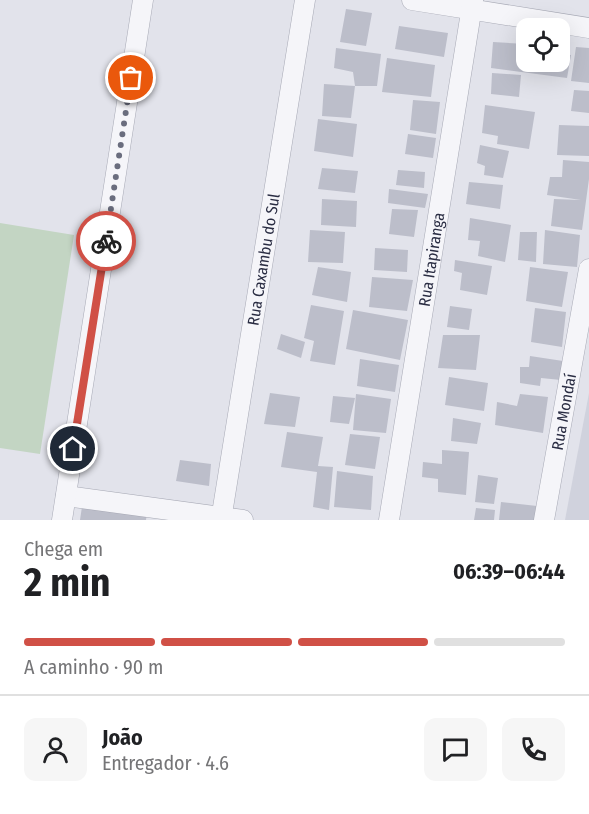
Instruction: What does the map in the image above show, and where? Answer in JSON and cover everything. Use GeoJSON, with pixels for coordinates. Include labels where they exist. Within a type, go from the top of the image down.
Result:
{"type":"FeatureCollection","features":[{"type":"Feature","properties":{"kind":"street"},"geometry":{"type":"LineString","coordinates":[[62,520],[143,0]]}},
{"type":"Feature","properties":{"kind":"street","name":"Rua Caxambu do Sul"},"geometry":{"type":"LineString","coordinates":[[222,519],[305,0]]}},
{"type":"Feature","properties":{"kind":"street"},"geometry":{"type":"LineString","coordinates":[[412,0],[472,5],[589,28]]}},
{"type":"Feature","properties":{"kind":"street","name":"Rua Itapiranga"},"geometry":{"type":"LineString","coordinates":[[389,520],[472,5]]}},
{"type":"Feature","properties":{"kind":"street","name":"Rua Mondaí"},"geometry":{"type":"LineString","coordinates":[[544,520],[589,269]]}},
{"type":"Feature","properties":{"kind":"street"},"geometry":{"type":"LineString","coordinates":[[66,496],[222,519],[243,520]]}},
{"type":"Feature","properties":{"kind":"shaded area"},"geometry":{"type":"Polygon","coordinates":[[[589,393],[589,520],[565,520],[589,393]]]}},
{"type":"Feature","properties":{"kind":"green space"},"geometry":{"type":"Polygon","coordinates":[[[0,223],[74,235],[40,454],[0,448],[0,223]]]}},
{"type":"Feature","properties":{"kind":"building"},"geometry":{"type":"Polygon","coordinates":[[[346,9],[372,13],[366,46],[340,42],[346,9]]]}},
{"type":"Feature","properties":{"kind":"building"},"geometry":{"type":"Polygon","coordinates":[[[399,26],[448,33],[444,57],[395,49],[399,26]]]}},
{"type":"Feature","properties":{"kind":"building"},"geometry":{"type":"Polygon","coordinates":[[[493,42],[516,43],[516,71],[491,68],[493,42]]]}},
{"type":"Feature","properties":{"kind":"building"},"geometry":{"type":"Polygon","coordinates":[[[576,47],[589,48],[589,83],[571,81],[576,47]]]}},
{"type":"Feature","properties":{"kind":"building"},"geometry":{"type":"Polygon","coordinates":[[[336,48],[381,54],[377,86],[355,86],[353,72],[334,68],[336,48]]]}},
{"type":"Feature","properties":{"kind":"building"},"geometry":{"type":"Polygon","coordinates":[[[387,58],[435,65],[431,97],[382,92],[387,58]]]}},
{"type":"Feature","properties":{"kind":"building"},"geometry":{"type":"Polygon","coordinates":[[[521,72],[568,72],[567,78],[521,72]]]}},
{"type":"Feature","properties":{"kind":"building"},"geometry":{"type":"Polygon","coordinates":[[[492,73],[521,75],[519,97],[491,94],[492,73]]]}},
{"type":"Feature","properties":{"kind":"building"},"geometry":{"type":"Polygon","coordinates":[[[324,84],[355,86],[351,118],[322,116],[324,84]]]}},
{"type":"Feature","properties":{"kind":"building"},"geometry":{"type":"Polygon","coordinates":[[[574,90],[589,91],[589,113],[571,111],[574,90]]]}},
{"type":"Feature","properties":{"kind":"building"},"geometry":{"type":"Polygon","coordinates":[[[413,100],[440,102],[436,134],[410,130],[413,100]]]}},
{"type":"Feature","properties":{"kind":"building"},"geometry":{"type":"Polygon","coordinates":[[[485,105],[535,112],[529,149],[497,144],[498,136],[482,133],[485,105]]]}},
{"type":"Feature","properties":{"kind":"building"},"geometry":{"type":"Polygon","coordinates":[[[318,119],[357,124],[353,157],[314,151],[318,119]]]}},
{"type":"Feature","properties":{"kind":"building"},"geometry":{"type":"Polygon","coordinates":[[[559,125],[589,126],[589,156],[557,155],[559,125]]]}},
{"type":"Feature","properties":{"kind":"building"},"geometry":{"type":"Polygon","coordinates":[[[408,134],[436,138],[433,158],[405,154],[408,134]]]}},
{"type":"Feature","properties":{"kind":"building"},"geometry":{"type":"Polygon","coordinates":[[[480,145],[509,151],[503,178],[484,175],[485,166],[477,163],[480,145]]]}},
{"type":"Feature","properties":{"kind":"building"},"geometry":{"type":"Polygon","coordinates":[[[563,160],[589,162],[582,230],[551,226],[554,199],[581,200],[547,195],[550,177],[562,177],[563,160]]]}},
{"type":"Feature","properties":{"kind":"building"},"geometry":{"type":"Polygon","coordinates":[[[322,168],[358,171],[355,193],[318,189],[322,168]]]}},
{"type":"Feature","properties":{"kind":"building"},"geometry":{"type":"Polygon","coordinates":[[[398,170],[425,172],[424,188],[396,185],[398,170]]]}},
{"type":"Feature","properties":{"kind":"building"},"geometry":{"type":"Polygon","coordinates":[[[469,182],[503,185],[500,209],[466,204],[469,182]]]}},
{"type":"Feature","properties":{"kind":"building"},"geometry":{"type":"Polygon","coordinates":[[[389,189],[428,194],[425,208],[388,203],[389,189]]]}},
{"type":"Feature","properties":{"kind":"building"},"geometry":{"type":"Polygon","coordinates":[[[322,199],[357,201],[356,227],[321,225],[322,199]]]}},
{"type":"Feature","properties":{"kind":"building"},"geometry":{"type":"Polygon","coordinates":[[[392,209],[418,210],[414,237],[389,234],[392,209]]]}},
{"type":"Feature","properties":{"kind":"building"},"geometry":{"type":"Polygon","coordinates":[[[470,218],[511,225],[505,262],[478,256],[480,241],[468,240],[470,218]]]}},
{"type":"Feature","properties":{"kind":"building"},"geometry":{"type":"Polygon","coordinates":[[[310,230],[345,232],[343,263],[308,262],[310,230]]]}},
{"type":"Feature","properties":{"kind":"building"},"geometry":{"type":"Polygon","coordinates":[[[545,230],[580,235],[577,267],[543,264],[545,230]]]}},
{"type":"Feature","properties":{"kind":"building"},"geometry":{"type":"Polygon","coordinates":[[[520,232],[537,232],[536,262],[518,260],[520,232]]]}},
{"type":"Feature","properties":{"kind":"building"},"geometry":{"type":"Polygon","coordinates":[[[375,248],[408,250],[407,272],[374,270],[375,248]]]}},
{"type":"Feature","properties":{"kind":"building"},"geometry":{"type":"Polygon","coordinates":[[[455,260],[492,266],[487,295],[460,290],[462,273],[454,271],[455,260]]]}},
{"type":"Feature","properties":{"kind":"building"},"geometry":{"type":"Polygon","coordinates":[[[318,267],[351,272],[347,302],[312,295],[318,267]]]}},
{"type":"Feature","properties":{"kind":"building"},"geometry":{"type":"Polygon","coordinates":[[[530,267],[568,272],[562,307],[526,301],[530,267]]]}},
{"type":"Feature","properties":{"kind":"building"},"geometry":{"type":"Polygon","coordinates":[[[372,277],[413,280],[407,311],[369,307],[372,277]]]}},
{"type":"Feature","properties":{"kind":"building"},"geometry":{"type":"Polygon","coordinates":[[[311,305],[344,311],[335,365],[310,361],[314,341],[304,338],[311,305]]]}},
{"type":"Feature","properties":{"kind":"building"},"geometry":{"type":"Polygon","coordinates":[[[450,306],[472,309],[469,330],[447,327],[450,306]]]}},
{"type":"Feature","properties":{"kind":"building"},"geometry":{"type":"Polygon","coordinates":[[[535,308],[566,312],[562,347],[531,342],[535,308]]]}},
{"type":"Feature","properties":{"kind":"building"},"geometry":{"type":"Polygon","coordinates":[[[353,310],[408,320],[400,360],[346,349],[353,310]]]}},
{"type":"Feature","properties":{"kind":"building"},"geometry":{"type":"Polygon","coordinates":[[[281,334],[305,342],[301,358],[277,349],[281,334]]]}},
{"type":"Feature","properties":{"kind":"building"},"geometry":{"type":"Polygon","coordinates":[[[443,335],[480,335],[476,370],[438,368],[443,335]]]}},
{"type":"Feature","properties":{"kind":"building"},"geometry":{"type":"Polygon","coordinates":[[[530,356],[563,361],[561,380],[541,378],[540,386],[520,383],[520,367],[529,367],[530,356]]]}},
{"type":"Feature","properties":{"kind":"building"},"geometry":{"type":"Polygon","coordinates":[[[360,359],[399,365],[395,392],[357,386],[360,359]]]}},
{"type":"Feature","properties":{"kind":"building"},"geometry":{"type":"Polygon","coordinates":[[[449,377],[488,383],[484,411],[445,405],[449,377]]]}},
{"type":"Feature","properties":{"kind":"building"},"geometry":{"type":"Polygon","coordinates":[[[270,393],[300,397],[295,427],[264,424],[270,393]]]}},
{"type":"Feature","properties":{"kind":"building"},"geometry":{"type":"Polygon","coordinates":[[[356,394],[391,399],[386,433],[353,430],[356,394]]]}},
{"type":"Feature","properties":{"kind":"building"},"geometry":{"type":"Polygon","coordinates":[[[520,394],[548,397],[543,433],[495,425],[497,402],[517,406],[520,394]]]}},
{"type":"Feature","properties":{"kind":"building"},"geometry":{"type":"Polygon","coordinates":[[[333,396],[355,398],[349,424],[330,422],[333,396]]]}},
{"type":"Feature","properties":{"kind":"building"},"geometry":{"type":"Polygon","coordinates":[[[453,418],[481,423],[477,444],[451,441],[453,418]]]}},
{"type":"Feature","properties":{"kind":"building"},"geometry":{"type":"Polygon","coordinates":[[[287,432],[323,437],[318,466],[333,467],[329,510],[313,507],[317,472],[281,467],[287,432]]]}},
{"type":"Feature","properties":{"kind":"building"},"geometry":{"type":"Polygon","coordinates":[[[350,434],[380,437],[375,469],[345,465],[350,434]]]}},
{"type":"Feature","properties":{"kind":"building"},"geometry":{"type":"Polygon","coordinates":[[[442,450],[469,452],[466,495],[438,492],[438,479],[422,477],[423,462],[442,464],[442,450]]]}},
{"type":"Feature","properties":{"kind":"building"},"geometry":{"type":"Polygon","coordinates":[[[180,460],[211,464],[209,486],[176,481],[180,460]]]}},
{"type":"Feature","properties":{"kind":"building"},"geometry":{"type":"Polygon","coordinates":[[[337,471],[373,476],[371,510],[334,507],[337,471]]]}},
{"type":"Feature","properties":{"kind":"building"},"geometry":{"type":"Polygon","coordinates":[[[478,475],[498,478],[494,504],[475,502],[478,475]]]}},
{"type":"Feature","properties":{"kind":"building"},"geometry":{"type":"Polygon","coordinates":[[[83,500],[147,511],[146,520],[80,520],[83,500]]]}},
{"type":"Feature","properties":{"kind":"building"},"geometry":{"type":"Polygon","coordinates":[[[501,502],[537,506],[534,520],[499,520],[501,502]]]}},
{"type":"Feature","properties":{"kind":"building"},"geometry":{"type":"Polygon","coordinates":[[[476,508],[495,510],[494,520],[474,520],[476,508]]]}},
{"type":"Feature","properties":{"kind":"way so far"},"geometry":{"type":"LineString","coordinates":[[106,241],[131,78]]}},
{"type":"Feature","properties":{"kind":"route"},"geometry":{"type":"LineString","coordinates":[[73,449],[106,241]]}}]}
